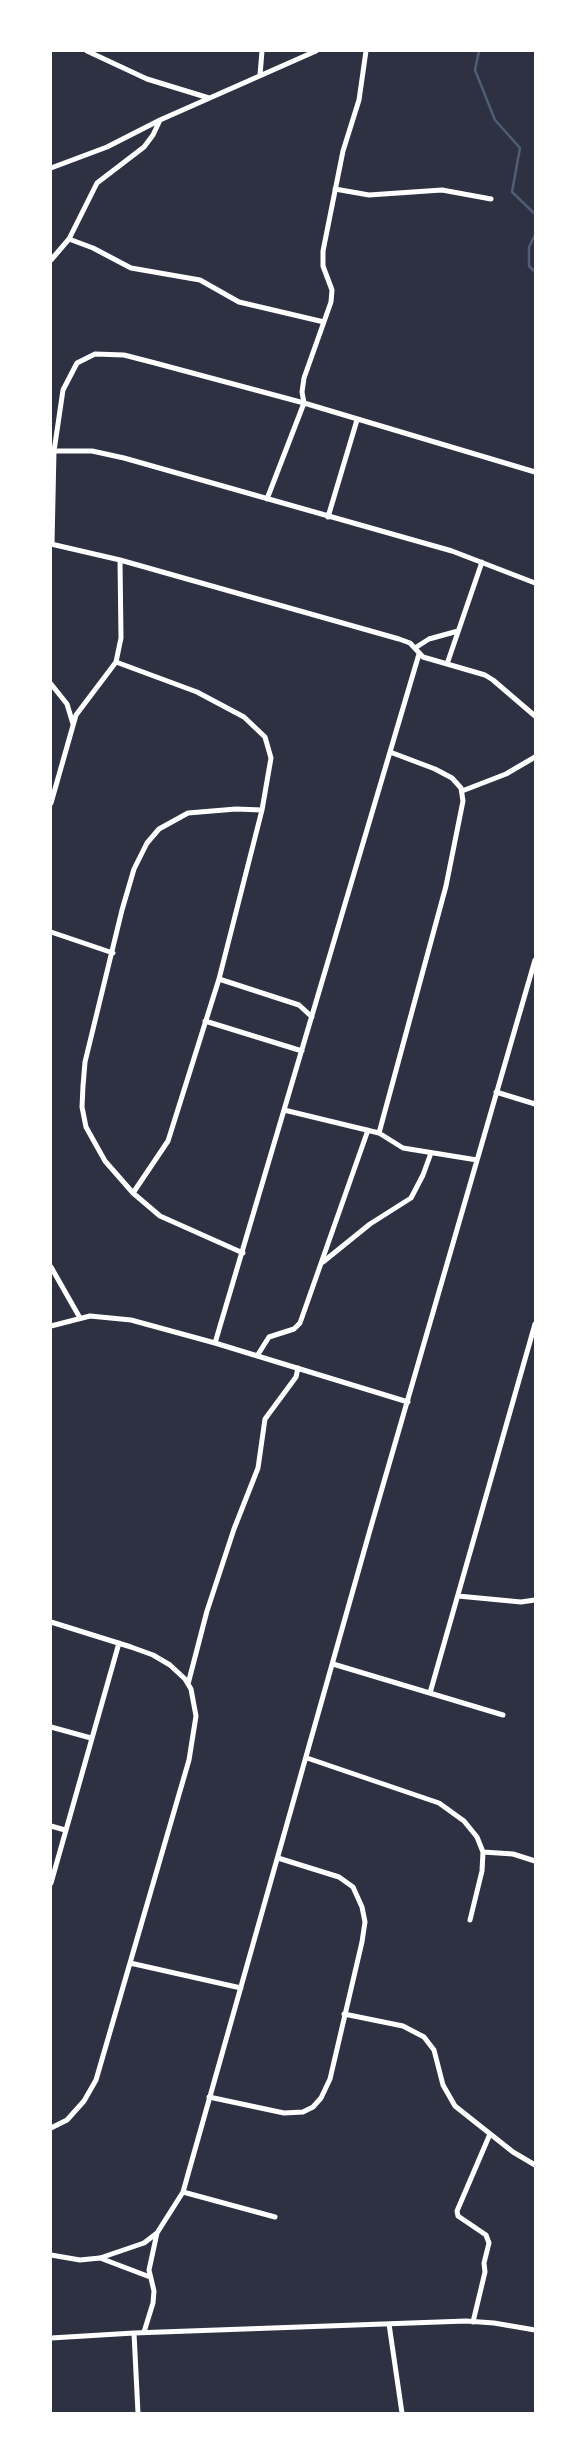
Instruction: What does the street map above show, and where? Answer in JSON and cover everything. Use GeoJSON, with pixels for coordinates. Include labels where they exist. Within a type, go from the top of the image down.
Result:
{"type":"FeatureCollection","features":[{"type":"Feature","properties":{"kind":"street"},"geometry":{"type":"LineString","coordinates":[[87,51],[147,79],[209,98]]}},
{"type":"Feature","properties":{"kind":"street"},"geometry":{"type":"LineString","coordinates":[[260,75],[262,51]]}},
{"type":"Feature","properties":{"kind":"street"},"geometry":{"type":"LineString","coordinates":[[51,168],[107,147],[160,120],[316,51]]}},
{"type":"Feature","properties":{"kind":"street"},"geometry":{"type":"LineString","coordinates":[[267,499],[303,404],[304,378],[324,323],[332,290],[323,266],[323,251],[346,138],[359,100],[366,51]]}},
{"type":"Feature","properties":{"kind":"street"},"geometry":{"type":"LineString","coordinates":[[51,260],[69,239],[97,183],[144,147],[160,120]]}},
{"type":"Feature","properties":{"kind":"street"},"geometry":{"type":"LineString","coordinates":[[335,189],[369,195],[442,190],[491,199]]}},
{"type":"Feature","properties":{"kind":"street"},"geometry":{"type":"LineString","coordinates":[[69,239],[131,268],[200,280],[239,302],[324,323]]}},
{"type":"Feature","properties":{"kind":"street"},"geometry":{"type":"LineString","coordinates":[[535,472],[124,355],[95,354],[77,363],[67,378],[60,400],[54,451],[51,544],[120,560],[399,639],[410,643],[423,657],[493,680],[535,716]]}},
{"type":"Feature","properties":{"kind":"street"},"geometry":{"type":"LineString","coordinates":[[328,517],[357,420]]}},
{"type":"Feature","properties":{"kind":"street"},"geometry":{"type":"LineString","coordinates":[[54,451],[92,451],[107,454],[482,562],[535,583]]}},
{"type":"Feature","properties":{"kind":"street"},"geometry":{"type":"LineString","coordinates":[[51,803],[76,715],[116,662],[121,638],[120,560]]}},
{"type":"Feature","properties":{"kind":"street"},"geometry":{"type":"LineString","coordinates":[[447,664],[482,562]]}},
{"type":"Feature","properties":{"kind":"street"},"geometry":{"type":"LineString","coordinates":[[215,1343],[390,752],[417,651],[429,639],[458,631]]}},
{"type":"Feature","properties":{"kind":"street"},"geometry":{"type":"LineString","coordinates":[[116,662],[220,702],[244,716],[261,731],[269,744],[271,758],[262,810],[219,979],[167,1141],[133,1193]]}},
{"type":"Feature","properties":{"kind":"street"},"geometry":{"type":"LineString","coordinates":[[51,684],[67,704],[73,724]]}},
{"type":"Feature","properties":{"kind":"street"},"geometry":{"type":"LineString","coordinates":[[379,1133],[446,886],[463,801],[461,790],[452,778],[390,752]]}},
{"type":"Feature","properties":{"kind":"street"},"geometry":{"type":"LineString","coordinates":[[461,790],[506,774],[535,757]]}},
{"type":"Feature","properties":{"kind":"street"},"geometry":{"type":"LineString","coordinates":[[243,1253],[160,1216],[133,1193],[105,1161],[86,1128],[82,1107],[85,1062],[134,869],[152,836],[175,818],[188,813],[262,810]]}},
{"type":"Feature","properties":{"kind":"street"},"geometry":{"type":"LineString","coordinates":[[51,932],[113,953]]}},
{"type":"Feature","properties":{"kind":"street"},"geometry":{"type":"LineString","coordinates":[[51,2255],[80,2260],[100,2258],[144,2243],[156,2233],[183,2192],[535,960]]}},
{"type":"Feature","properties":{"kind":"street"},"geometry":{"type":"LineString","coordinates":[[219,979],[299,1005],[312,1017]]}},
{"type":"Feature","properties":{"kind":"street"},"geometry":{"type":"LineString","coordinates":[[205,1021],[302,1051]]}},
{"type":"Feature","properties":{"kind":"street"},"geometry":{"type":"LineString","coordinates":[[496,1092],[535,1104]]}},
{"type":"Feature","properties":{"kind":"street"},"geometry":{"type":"LineString","coordinates":[[284,1111],[379,1133],[403,1147],[477,1160]]}},
{"type":"Feature","properties":{"kind":"street"},"geometry":{"type":"LineString","coordinates":[[257,1356],[269,1337],[298,1326],[368,1130]]}},
{"type":"Feature","properties":{"kind":"street"},"geometry":{"type":"LineString","coordinates":[[323,1262],[370,1224],[411,1198],[431,1153]]}},
{"type":"Feature","properties":{"kind":"street"},"geometry":{"type":"LineString","coordinates":[[51,1267],[80,1318]]}},
{"type":"Feature","properties":{"kind":"street"},"geometry":{"type":"LineString","coordinates":[[51,1326],[80,1318],[110,1317],[131,1320],[408,1402]]}},
{"type":"Feature","properties":{"kind":"street"},"geometry":{"type":"LineString","coordinates":[[430,1693],[535,1328]]}},
{"type":"Feature","properties":{"kind":"street"},"geometry":{"type":"LineString","coordinates":[[188,1684],[207,1611],[258,1468],[265,1419],[296,1377],[298,1368]]}},
{"type":"Feature","properties":{"kind":"street"},"geometry":{"type":"LineString","coordinates":[[458,1596],[521,1602],[535,1600]]}},
{"type":"Feature","properties":{"kind":"street"},"geometry":{"type":"LineString","coordinates":[[51,1622],[153,1655],[170,1665],[188,1684],[195,1708],[192,1745],[96,2080],[84,2101],[67,2120],[51,2127]]}},
{"type":"Feature","properties":{"kind":"street"},"geometry":{"type":"LineString","coordinates":[[51,1883],[119,1643]]}},
{"type":"Feature","properties":{"kind":"street"},"geometry":{"type":"LineString","coordinates":[[333,1664],[503,1715]]}},
{"type":"Feature","properties":{"kind":"street"},"geometry":{"type":"LineString","coordinates":[[51,1727],[91,1738]]}},
{"type":"Feature","properties":{"kind":"street"},"geometry":{"type":"LineString","coordinates":[[307,1758],[439,1804],[464,1821],[477,1837],[483,1852],[482,1871],[471,1920]]}},
{"type":"Feature","properties":{"kind":"street"},"geometry":{"type":"LineString","coordinates":[[51,1826],[65,1830]]}},
{"type":"Feature","properties":{"kind":"street"},"geometry":{"type":"LineString","coordinates":[[483,1852],[513,1854],[535,1861]]}},
{"type":"Feature","properties":{"kind":"street"},"geometry":{"type":"LineString","coordinates":[[209,2097],[284,2113],[303,2112],[313,2107],[321,2098],[330,2079],[362,1942],[365,1922],[362,1907],[354,1887],[340,1877],[278,1858]]}},
{"type":"Feature","properties":{"kind":"street"},"geometry":{"type":"LineString","coordinates":[[131,1963],[241,1988]]}},
{"type":"Feature","properties":{"kind":"street"},"geometry":{"type":"LineString","coordinates":[[344,2014],[403,2026],[424,2038],[434,2050],[448,2096],[465,2116],[535,2165]]}},
{"type":"Feature","properties":{"kind":"street"},"geometry":{"type":"LineString","coordinates":[[473,2322],[489,2243],[486,2235],[458,2216],[457,2211],[490,2134]]}},
{"type":"Feature","properties":{"kind":"street"},"geometry":{"type":"LineString","coordinates":[[183,2192],[275,2217]]}},
{"type":"Feature","properties":{"kind":"street"},"geometry":{"type":"LineString","coordinates":[[144,2332],[153,2303],[154,2291],[149,2263],[156,2233]]}},
{"type":"Feature","properties":{"kind":"street"},"geometry":{"type":"LineString","coordinates":[[100,2258],[150,2277]]}},
{"type":"Feature","properties":{"kind":"street"},"geometry":{"type":"LineString","coordinates":[[51,2339],[144,2332],[473,2322],[535,2330]]}},
{"type":"Feature","properties":{"kind":"street"},"geometry":{"type":"LineString","coordinates":[[389,2324],[402,2413]]}},
{"type":"Feature","properties":{"kind":"street"},"geometry":{"type":"LineString","coordinates":[[134,2333],[138,2413]]}},
{"type":"Feature","properties":{"kind":"waterway"},"geometry":{"type":"LineString","coordinates":[[479,51],[475,70],[495,120],[520,148],[512,192],[535,214]]}},
{"type":"Feature","properties":{"kind":"waterway"},"geometry":{"type":"LineString","coordinates":[[535,235],[529,247],[529,266],[535,272]]}}]}
